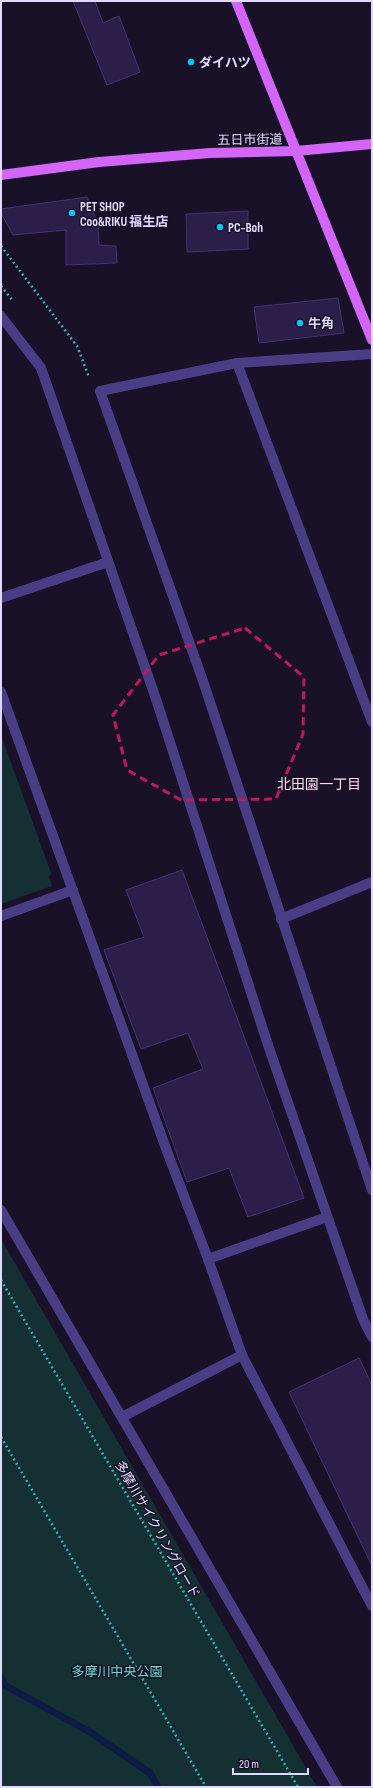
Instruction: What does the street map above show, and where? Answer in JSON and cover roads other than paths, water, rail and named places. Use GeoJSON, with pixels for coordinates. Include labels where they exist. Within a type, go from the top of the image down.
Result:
{"type":"FeatureCollection","features":[{"type":"Feature","properties":{"kind":"main road"},"geometry":{"type":"LineString","coordinates":[[236,1],[296,151],[372,144]]}},
{"type":"Feature","properties":{"kind":"main road","name":"五日市街道"},"geometry":{"type":"LineString","coordinates":[[1,175],[99,162],[210,153],[296,151],[372,340]]}},
{"type":"Feature","properties":{"kind":"street"},"geometry":{"type":"LineString","coordinates":[[1,316],[41,368],[156,699],[268,1048],[363,1319],[372,1337]]}},
{"type":"Feature","properties":{"kind":"street"},"geometry":{"type":"LineString","coordinates":[[372,354],[237,363],[100,391],[202,678],[372,1190]]}},
{"type":"Feature","properties":{"kind":"street"},"geometry":{"type":"LineString","coordinates":[[237,363],[372,722]]}},
{"type":"Feature","properties":{"kind":"street"},"geometry":{"type":"LineString","coordinates":[[1,598],[108,562]]}},
{"type":"Feature","properties":{"kind":"street"},"geometry":{"type":"LineString","coordinates":[[1,692],[165,1147],[208,1259],[242,1354],[372,1606]]}},
{"type":"Feature","properties":{"kind":"street"},"geometry":{"type":"LineString","coordinates":[[281,919],[372,882]]}},
{"type":"Feature","properties":{"kind":"street"},"geometry":{"type":"LineString","coordinates":[[1,916],[73,890]]}},
{"type":"Feature","properties":{"kind":"street"},"geometry":{"type":"LineString","coordinates":[[1,1210],[337,1787]]}},
{"type":"Feature","properties":{"kind":"street"},"geometry":{"type":"LineString","coordinates":[[208,1259],[327,1217]]}},
{"type":"Feature","properties":{"kind":"street"},"geometry":{"type":"LineString","coordinates":[[122,1417],[242,1354]]}},
{"type":"Feature","properties":{"kind":"waterway"},"geometry":{"type":"LineString","coordinates":[[1,1678],[6,1686],[90,1732],[150,1773],[158,1787]]}},
{"type":"Feature","properties":{"kind":"place","name":"ダイハツ"},"geometry":{"type":"Point","coordinates":[191,62]}},
{"type":"Feature","properties":{"kind":"place","name":"PET SHOP Coo&RIKU 福生店"},"geometry":{"type":"Point","coordinates":[72,213]}},
{"type":"Feature","properties":{"kind":"place","name":"PC-Boh"},"geometry":{"type":"Point","coordinates":[220,227]}},
{"type":"Feature","properties":{"kind":"place","name":"牛角"},"geometry":{"type":"Point","coordinates":[300,323]}},
{"type":"Feature","properties":{"kind":"district","name":"北田園一丁目"},"geometry":{"type":"Point","coordinates":[319,784]}},
{"type":"Feature","properties":{"kind":"park label","name":"多摩川中央公園"},"geometry":{"type":"Point","coordinates":[117,1671]}}]}
